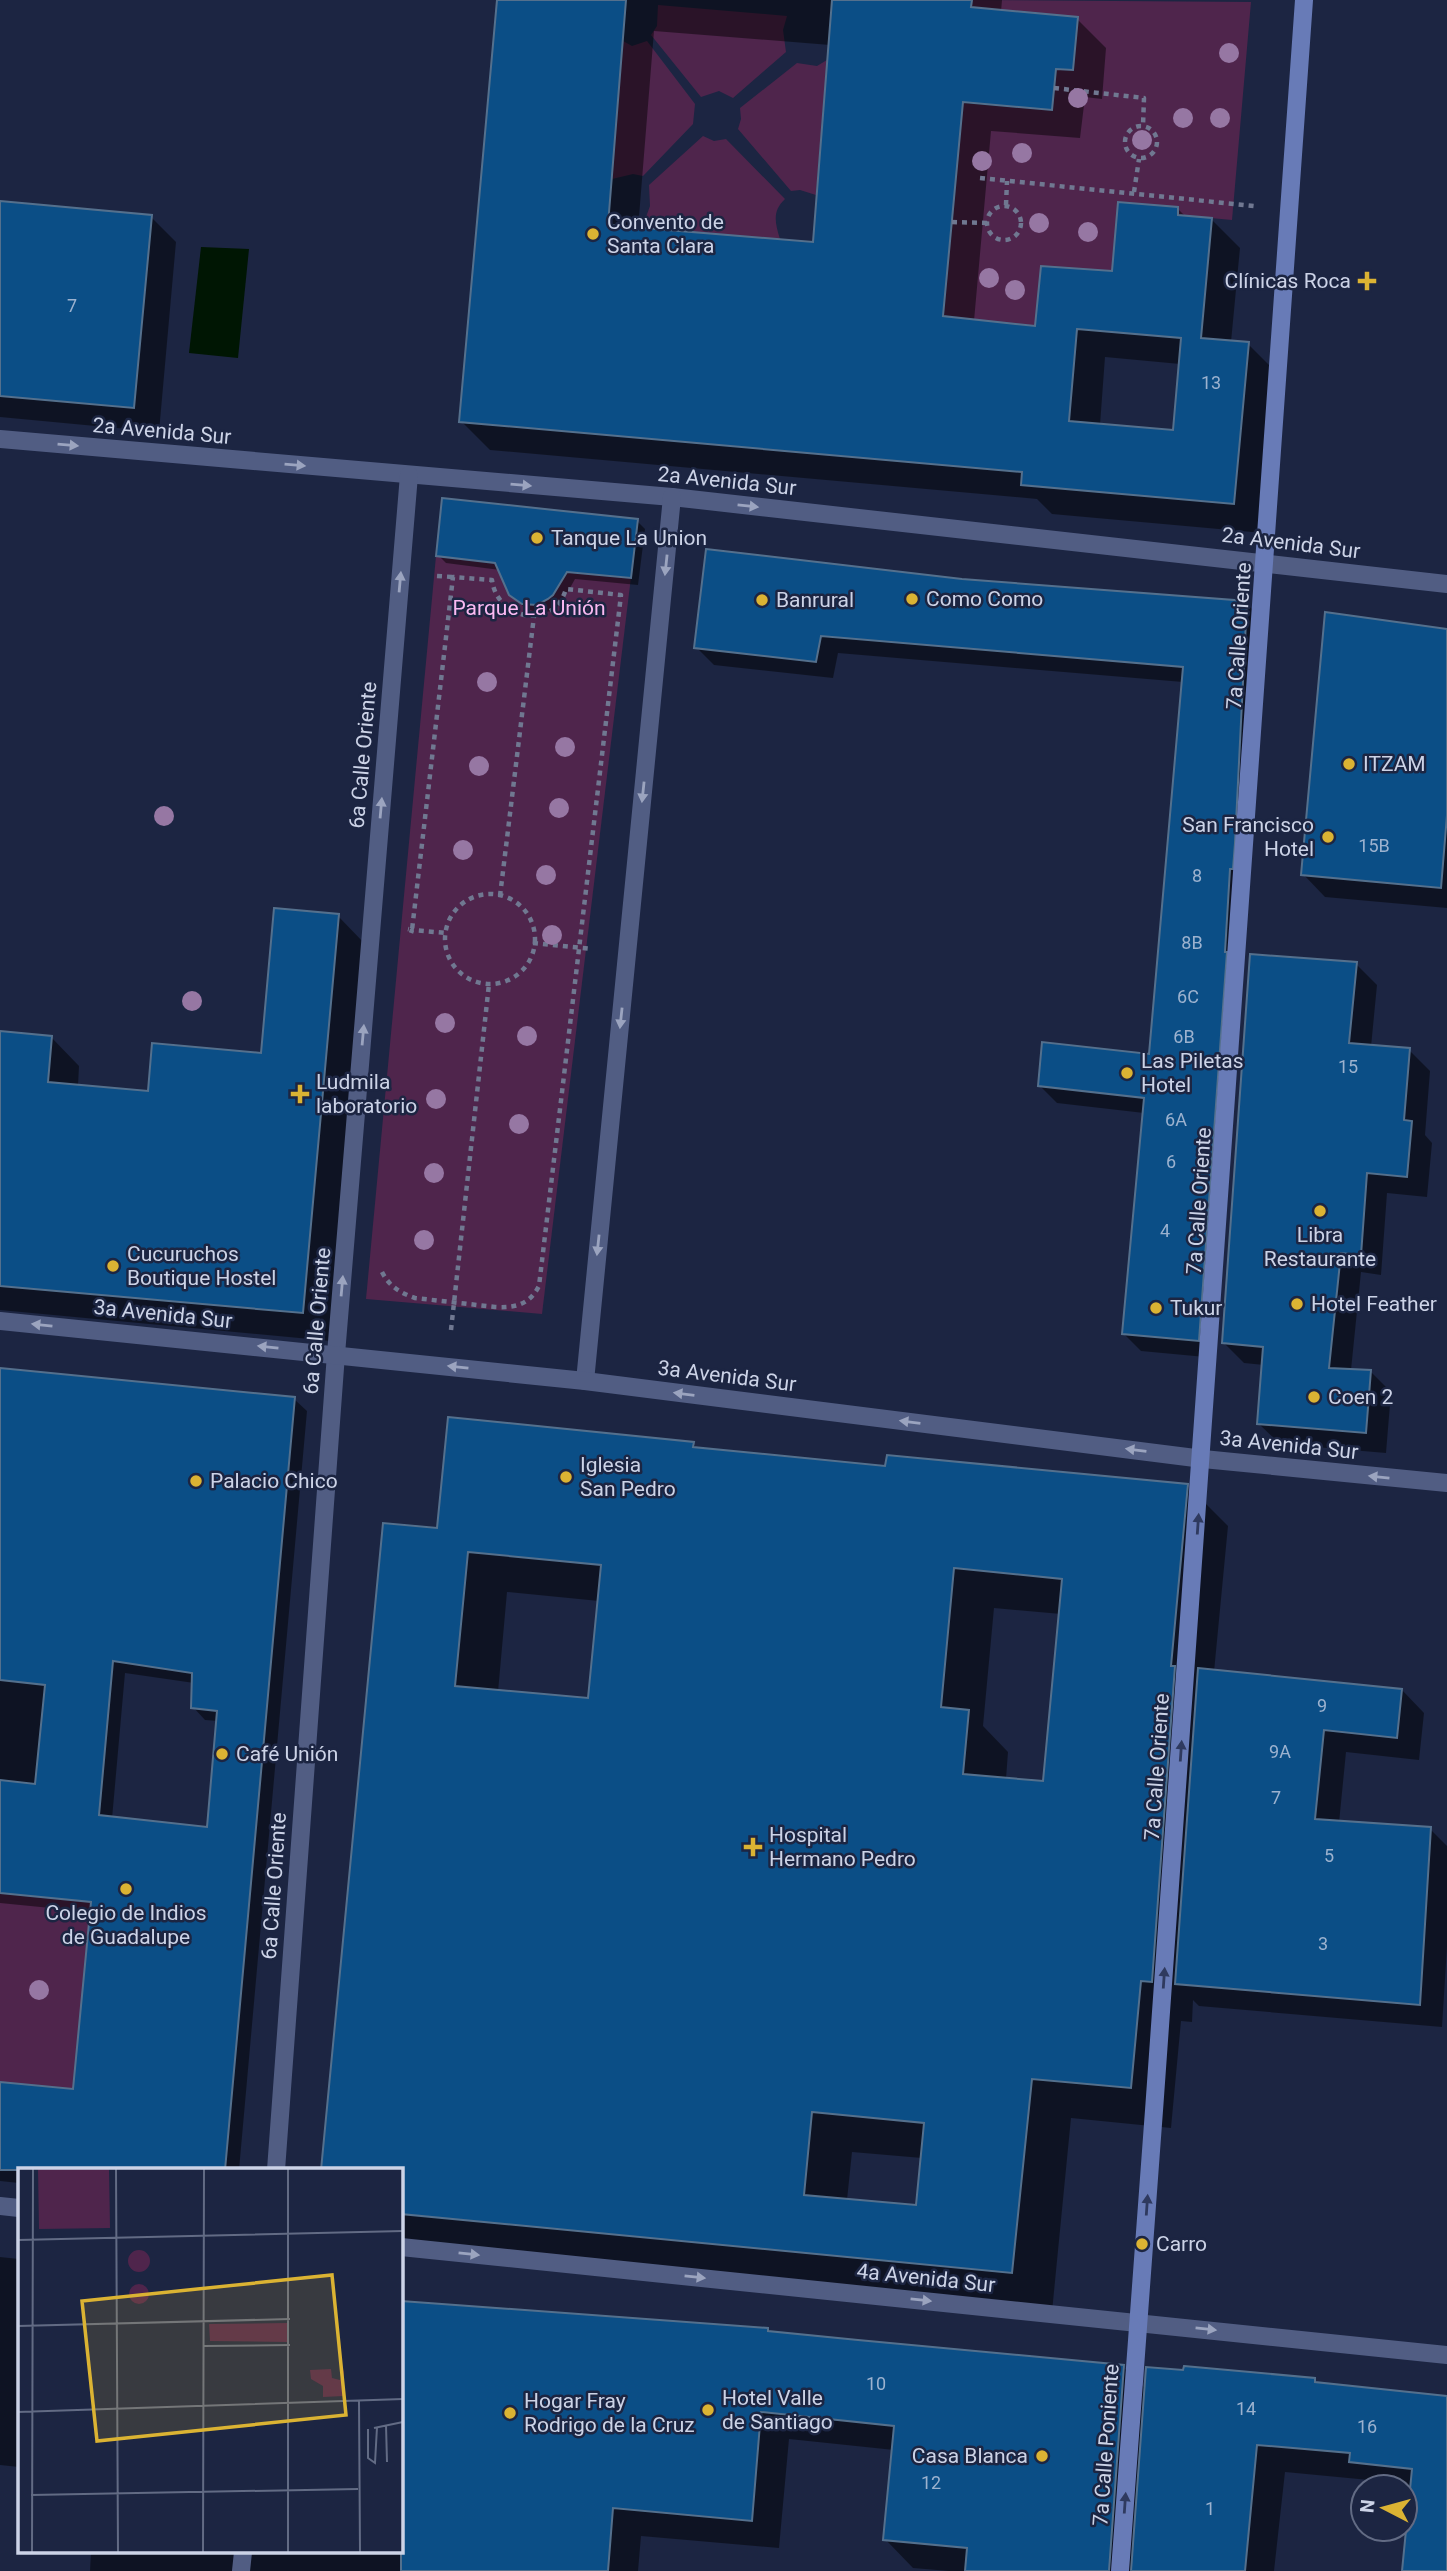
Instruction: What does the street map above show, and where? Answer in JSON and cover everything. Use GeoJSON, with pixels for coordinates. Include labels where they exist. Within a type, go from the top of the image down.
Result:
{"type":"FeatureCollection","features":[{"type":"Feature","properties":{"kind":"main road","name":"7a Calle Oriente"},"geometry":{"type":"LineString","coordinates":[[1138,2322],[1203,1459],[1304,0]]}},
{"type":"Feature","properties":{"kind":"main road","name":"7a Calle Poniente"},"geometry":{"type":"LineString","coordinates":[[1120,2571],[1138,2322]]}},
{"type":"Feature","properties":{"kind":"street","name":"2a Avenida Sur"},"geometry":{"type":"LineString","coordinates":[[0,439],[673,498],[1447,584]]}},
{"type":"Feature","properties":{"kind":"street","name":"6a Calle Oriente"},"geometry":{"type":"LineString","coordinates":[[276,2168],[336,1354],[409,475]]}},
{"type":"Feature","properties":{"kind":"street"},"geometry":{"type":"LineString","coordinates":[[585,1381],[673,498]]}},
{"type":"Feature","properties":{"kind":"street","name":"3a Avenida Sur"},"geometry":{"type":"LineString","coordinates":[[0,1321],[585,1381],[1203,1459],[1447,1483]]}},
{"type":"Feature","properties":{"kind":"street"},"geometry":{"type":"LineString","coordinates":[[0,2206],[18,2208]]}},
{"type":"Feature","properties":{"kind":"street","name":"4a Avenida Sur"},"geometry":{"type":"LineString","coordinates":[[402,2247],[1447,2355]]}},
{"type":"Feature","properties":{"kind":"path"},"geometry":{"type":"LineString","coordinates":[[1054,88],[1144,98],[1143,126]]}},
{"type":"Feature","properties":{"kind":"path"},"geometry":{"type":"LineString","coordinates":[[1143,126],[1152,130],[1157,139],[1156,149],[1149,157],[1139,159],[1130,154],[1124,145],[1125,135],[1132,127],[1143,126]]}},
{"type":"Feature","properties":{"kind":"path"},"geometry":{"type":"LineString","coordinates":[[1134,192],[1139,159]]}},
{"type":"Feature","properties":{"kind":"path"},"geometry":{"type":"LineString","coordinates":[[980,178],[1290,209]]}},
{"type":"Feature","properties":{"kind":"path"},"geometry":{"type":"LineString","coordinates":[[1006,205],[1007,181]]}},
{"type":"Feature","properties":{"kind":"path"},"geometry":{"type":"LineString","coordinates":[[1006,205],[1016,209],[1021,218],[1021,229],[1009,240],[998,240],[990,233],[987,223],[990,212],[1006,205]]}},
{"type":"Feature","properties":{"kind":"path"},"geometry":{"type":"LineString","coordinates":[[952,222],[987,223]]}},
{"type":"Feature","properties":{"kind":"path"},"geometry":{"type":"LineString","coordinates":[[379,1265],[392,1286],[403,1294],[428,1300],[518,1307],[534,1294],[539,1286],[621,595],[566,589],[564,598],[547,614],[534,616],[521,614],[500,601],[494,592],[492,580],[453,577],[410,943]]}},
{"type":"Feature","properties":{"kind":"path"},"geometry":{"type":"LineString","coordinates":[[500,896],[534,616]]}},
{"type":"Feature","properties":{"kind":"path"},"geometry":{"type":"LineString","coordinates":[[479,896],[500,896],[521,907],[531,920],[534,949],[519,974],[506,982],[478,983],[454,968],[448,955],[446,933],[453,913],[465,902],[479,896]]}},
{"type":"Feature","properties":{"kind":"path"},"geometry":{"type":"LineString","coordinates":[[412,930],[446,933]]}},
{"type":"Feature","properties":{"kind":"path"},"geometry":{"type":"LineString","coordinates":[[533,943],[579,948]]}},
{"type":"Feature","properties":{"kind":"path"},"geometry":{"type":"LineString","coordinates":[[454,1302],[489,984]]}},
{"type":"Feature","properties":{"kind":"green space"},"geometry":{"type":"Polygon","coordinates":[[[972,0],[1251,2],[1232,220],[1178,215],[1178,207],[1119,202],[1112,271],[1041,266],[1035,326],[943,317],[963,103],[1051,110],[1055,69],[1073,70],[1078,17],[971,7],[972,0]]]}},
{"type":"Feature","properties":{"kind":"green space"},"geometry":{"type":"Polygon","coordinates":[[[658,5],[787,16],[783,30],[786,52],[733,98],[719,91],[701,97],[651,35],[657,26],[658,5]]]}},
{"type":"Feature","properties":{"kind":"green space"},"geometry":{"type":"Polygon","coordinates":[[[623,41],[632,46],[647,41],[695,104],[693,124],[643,176],[633,174],[612,179],[623,41]]]}},
{"type":"Feature","properties":{"kind":"green space"},"geometry":{"type":"Polygon","coordinates":[[[827,60],[816,195],[800,190],[791,191],[738,129],[740,108],[797,63],[817,66],[827,60]]]}},
{"type":"Feature","properties":{"kind":"green space"},"geometry":{"type":"Polygon","coordinates":[[[703,136],[714,141],[726,139],[785,199],[778,208],[776,218],[780,239],[642,228],[650,206],[649,185],[703,136]]]}},
{"type":"Feature","properties":{"kind":"green space","name":"Parque La Unión"},"geometry":{"type":"Polygon","coordinates":[[[638,519],[542,1314],[366,1299],[436,556],[638,519]]]}},
{"type":"Feature","properties":{"kind":"green space"},"geometry":{"type":"Polygon","coordinates":[[[0,1893],[91,1902],[73,2089],[0,2082],[0,1893]]]}},
{"type":"Feature","properties":{"kind":"shaded area"},"geometry":{"type":"Polygon","coordinates":[[[201,247],[249,249],[238,358],[189,353],[201,247]]]}},
{"type":"Feature","properties":{"kind":"building","name":"Convento de Santa Clara"},"geometry":{"type":"Polygon","coordinates":[[[497,0],[626,0],[608,225],[813,242],[832,0],[972,0],[971,7],[1078,17],[1073,70],[1056,69],[1052,110],[963,102],[943,316],[1035,326],[1041,266],[1112,271],[1118,202],[1178,207],[1178,215],[1212,218],[1201,338],[1249,342],[1234,504],[1021,485],[1022,472],[459,422],[497,0]],[[1077,329],[1069,421],[1173,430],[1181,338],[1077,329]]]}},
{"type":"Feature","properties":{"kind":"building"},"geometry":{"type":"Polygon","coordinates":[[[0,201],[152,215],[134,408],[0,396],[0,201]]]}},
{"type":"Feature","properties":{"kind":"building","name":"Tanque La Union"},"geometry":{"type":"Polygon","coordinates":[[[442,498],[638,519],[631,578],[567,572],[548,599],[537,605],[522,604],[509,595],[495,563],[436,556],[442,498]]]}},
{"type":"Feature","properties":{"kind":"building"},"geometry":{"type":"Polygon","coordinates":[[[706,549],[962,579],[1247,601],[1235,843],[1233,869],[1230,869],[1227,952],[1199,1341],[1122,1334],[1144,1098],[1038,1086],[1042,1042],[1149,1054],[1183,667],[821,636],[816,662],[694,648],[706,549]]]}},
{"type":"Feature","properties":{"kind":"building"},"geometry":{"type":"Polygon","coordinates":[[[1325,612],[1447,629],[1447,815],[1441,888],[1301,875],[1325,612]]]}},
{"type":"Feature","properties":{"kind":"building"},"geometry":{"type":"Polygon","coordinates":[[[274,908],[339,914],[303,1313],[0,1286],[0,1031],[52,1036],[48,1082],[148,1091],[152,1043],[261,1053],[274,908]]]}},
{"type":"Feature","properties":{"kind":"building"},"geometry":{"type":"Polygon","coordinates":[[[1250,954],[1357,962],[1349,1043],[1410,1048],[1404,1120],[1412,1121],[1407,1177],[1367,1173],[1361,1255],[1341,1253],[1329,1368],[1371,1370],[1366,1433],[1257,1424],[1263,1347],[1222,1343],[1250,954]]]}},
{"type":"Feature","properties":{"kind":"building"},"geometry":{"type":"Polygon","coordinates":[[[0,1368],[295,1397],[225,2168],[0,2170],[0,2082],[73,2089],[91,1902],[0,1893],[0,1780],[35,1784],[45,1685],[0,1680],[0,1368]],[[113,1661],[99,1815],[207,1827],[217,1711],[191,1708],[192,1673],[113,1661]]]}},
{"type":"Feature","properties":{"kind":"building","name":"Hospital Hermano Pedro"},"geometry":{"type":"Polygon","coordinates":[[[448,1417],[694,1442],[693,1447],[885,1466],[887,1455],[1188,1484],[1171,1666],[1175,1666],[1152,1982],[1141,1981],[1131,2088],[1032,2079],[1012,2273],[402,2214],[402,2168],[321,2168],[383,1523],[437,1528],[448,1417]],[[468,1552],[455,1686],[588,1698],[601,1565],[468,1552]],[[954,1568],[941,1707],[969,1710],[963,1774],[1043,1781],[1062,1579],[954,1568]],[[812,2112],[804,2195],[916,2205],[924,2123],[812,2112]]]}},
{"type":"Feature","properties":{"kind":"building"},"geometry":{"type":"Polygon","coordinates":[[[1198,1668],[1402,1689],[1397,1738],[1324,1730],[1315,1819],[1431,1827],[1420,2005],[1175,1984],[1198,1668]]]}},
{"type":"Feature","properties":{"kind":"building"},"geometry":{"type":"Polygon","coordinates":[[[402,2301],[768,2328],[768,2331],[1124,2365],[1109,2571],[965,2571],[967,2548],[883,2540],[894,2426],[761,2412],[752,2521],[613,2508],[608,2571],[401,2571],[402,2301]]]}},
{"type":"Feature","properties":{"kind":"building"},"geometry":{"type":"Polygon","coordinates":[[[1184,2366],[1315,2378],[1315,2382],[1447,2396],[1447,2571],[1402,2571],[1405,2543],[1419,2543],[1419,2473],[1412,2473],[1412,2469],[1349,2462],[1350,2453],[1257,2445],[1245,2571],[1131,2571],[1146,2367],[1183,2370],[1184,2366]]]}},
{"type":"Feature","properties":{"kind":"place","name":"Convento de Santa Clara"},"geometry":{"type":"Point","coordinates":[593,234]}},
{"type":"Feature","properties":{"kind":"place","name":"Clínicas Roca"},"geometry":{"type":"Point","coordinates":[1367,281]}},
{"type":"Feature","properties":{"kind":"place","name":"Tanque La Union"},"geometry":{"type":"Point","coordinates":[537,538]}},
{"type":"Feature","properties":{"kind":"place","name":"Como Como"},"geometry":{"type":"Point","coordinates":[912,599]}},
{"type":"Feature","properties":{"kind":"place","name":"Banrural"},"geometry":{"type":"Point","coordinates":[762,600]}},
{"type":"Feature","properties":{"kind":"place","name":"ITZAM"},"geometry":{"type":"Point","coordinates":[1349,764]}},
{"type":"Feature","properties":{"kind":"place","name":"San Francisco Hotel"},"geometry":{"type":"Point","coordinates":[1328,837]}},
{"type":"Feature","properties":{"kind":"place","name":"Las Piletas Hotel"},"geometry":{"type":"Point","coordinates":[1127,1073]}},
{"type":"Feature","properties":{"kind":"place","name":"Ludmila laboratorio"},"geometry":{"type":"Point","coordinates":[300,1094]}},
{"type":"Feature","properties":{"kind":"place","name":"Libra Restaurante"},"geometry":{"type":"Point","coordinates":[1320,1211]}},
{"type":"Feature","properties":{"kind":"place","name":"Cucuruchos Boutique Hostel"},"geometry":{"type":"Point","coordinates":[113,1266]}},
{"type":"Feature","properties":{"kind":"place","name":"Hotel Feather"},"geometry":{"type":"Point","coordinates":[1297,1304]}},
{"type":"Feature","properties":{"kind":"place","name":"Tukur"},"geometry":{"type":"Point","coordinates":[1156,1308]}},
{"type":"Feature","properties":{"kind":"place","name":"Coen 2"},"geometry":{"type":"Point","coordinates":[1314,1397]}},
{"type":"Feature","properties":{"kind":"place","name":"Iglesia San Pedro"},"geometry":{"type":"Point","coordinates":[566,1477]}},
{"type":"Feature","properties":{"kind":"place","name":"Palacio Chico"},"geometry":{"type":"Point","coordinates":[196,1481]}},
{"type":"Feature","properties":{"kind":"place","name":"Café Unión"},"geometry":{"type":"Point","coordinates":[222,1754]}},
{"type":"Feature","properties":{"kind":"place","name":"Hospital Hermano Pedro"},"geometry":{"type":"Point","coordinates":[753,1847]}},
{"type":"Feature","properties":{"kind":"place","name":"Colegio de Indios de Guadalupe"},"geometry":{"type":"Point","coordinates":[126,1889]}},
{"type":"Feature","properties":{"kind":"place","name":"Carro"},"geometry":{"type":"Point","coordinates":[1142,2244]}},
{"type":"Feature","properties":{"kind":"place","name":"Hotel Valle de Santiago"},"geometry":{"type":"Point","coordinates":[708,2410]}},
{"type":"Feature","properties":{"kind":"place","name":"Hogar Fray Rodrigo de la Cruz"},"geometry":{"type":"Point","coordinates":[510,2413]}},
{"type":"Feature","properties":{"kind":"place","name":"Casa Blanca"},"geometry":{"type":"Point","coordinates":[1042,2456]}}]}
